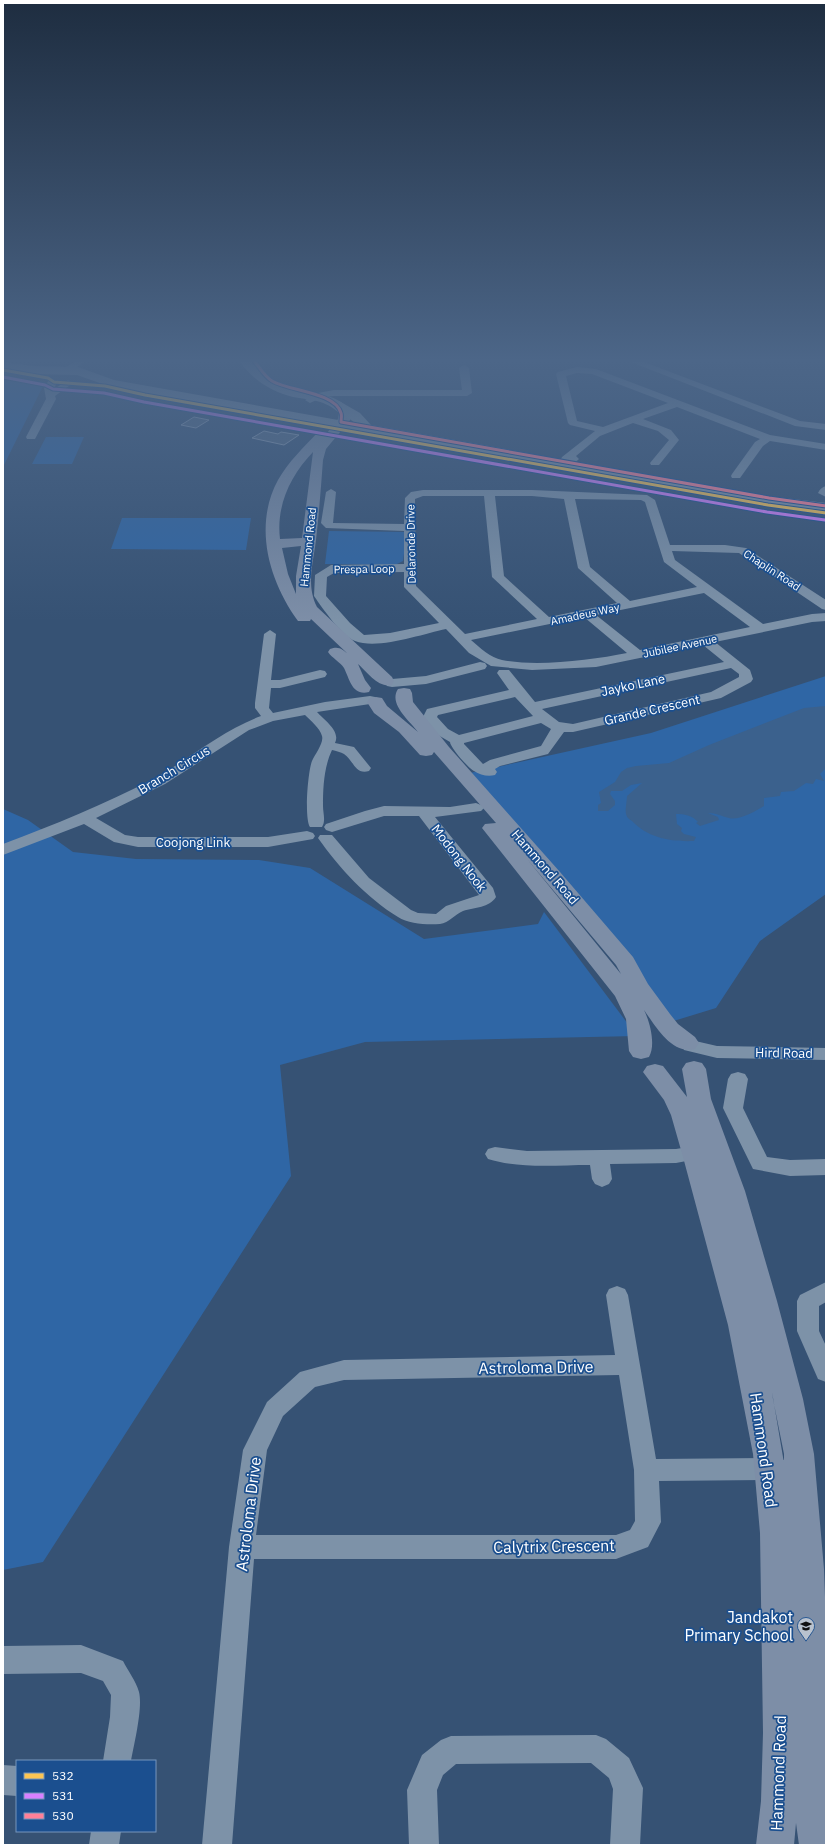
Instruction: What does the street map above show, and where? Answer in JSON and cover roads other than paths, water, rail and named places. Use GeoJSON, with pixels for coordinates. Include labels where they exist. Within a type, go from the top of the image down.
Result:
{"type":"FeatureCollection","features":[{"type":"Feature","properties":{"kind":"highway"},"geometry":{"type":"LineString","coordinates":[[446,448],[549,466],[575,464],[768,505],[826,513]]}},
{"type":"Feature","properties":{"kind":"highway"},"geometry":{"type":"LineString","coordinates":[[484,448],[768,500],[826,507]]}},
{"type":"Feature","properties":{"kind":"main road","name":"Hammond Road"},"geometry":{"type":"LineString","coordinates":[[311,448],[300,459],[282,485],[272,522],[274,543],[284,587],[297,610],[328,646],[351,665],[357,681],[380,709],[405,728],[476,808],[625,994],[637,1019],[648,1062],[674,1096],[684,1115],[726,1260],[752,1369],[770,1470],[776,1535],[780,1728],[779,1823],[775,1845]]}},
{"type":"Feature","properties":{"kind":"main road","name":"Hammond Road"},"geometry":{"type":"LineString","coordinates":[[320,448],[309,541],[303,576],[304,596],[310,609],[397,687],[404,703],[443,751],[553,876],[625,962],[639,987],[662,1019],[692,1056]]}},
{"type":"Feature","properties":{"kind":"main road"},"geometry":{"type":"LineString","coordinates":[[300,459],[318,460]]}},
{"type":"Feature","properties":{"kind":"main road"},"geometry":{"type":"LineString","coordinates":[[274,543],[285,544],[309,541]]}},
{"type":"Feature","properties":{"kind":"main road"},"geometry":{"type":"LineString","coordinates":[[282,576],[303,576]]}},
{"type":"Feature","properties":{"kind":"main road"},"geometry":{"type":"LineString","coordinates":[[368,695],[372,683],[397,687]]}},
{"type":"Feature","properties":{"kind":"main road"},"geometry":{"type":"LineString","coordinates":[[692,1056],[680,1076],[664,1075],[648,1062],[644,1045],[650,1041],[668,1037],[692,1056],[699,1099],[732,1191],[763,1301],[788,1399],[800,1469],[808,1568],[814,1819],[818,1845]]}},
{"type":"Feature","properties":{"kind":"street"},"geometry":{"type":"LineString","coordinates":[[575,464],[590,448]]}},
{"type":"Feature","properties":{"kind":"street"},"geometry":{"type":"LineString","coordinates":[[655,463],[667,448]]}},
{"type":"Feature","properties":{"kind":"street"},"geometry":{"type":"LineString","coordinates":[[736,476],[756,448]]}},
{"type":"Feature","properties":{"kind":"street"},"geometry":{"type":"LineString","coordinates":[[826,489],[823,493],[826,494]]}},
{"type":"Feature","properties":{"kind":"street"},"geometry":{"type":"LineString","coordinates":[[331,492],[327,523],[330,526],[409,528]]}},
{"type":"Feature","properties":{"kind":"street","name":"Delaronde Drive"},"geometry":{"type":"LineString","coordinates":[[493,670],[412,588],[409,568],[409,528],[410,498],[412,495],[423,493],[532,493],[569,496],[630,496],[647,498],[650,500],[670,562],[761,629]]}},
{"type":"Feature","properties":{"kind":"street"},"geometry":{"type":"LineString","coordinates":[[489,493],[498,577],[547,622]]}},
{"type":"Feature","properties":{"kind":"street"},"geometry":{"type":"LineString","coordinates":[[569,496],[584,568],[627,605]]}},
{"type":"Feature","properties":{"kind":"street","name":"Chaplin Road"},"geometry":{"type":"LineString","coordinates":[[665,548],[725,548],[742,550],[826,606]]}},
{"type":"Feature","properties":{"kind":"street","name":"Prespa Loop"},"geometry":{"type":"LineString","coordinates":[[409,568],[331,569],[321,575],[320,596],[356,636],[365,639],[385,638],[448,624]]}},
{"type":"Feature","properties":{"kind":"street","name":"Amadeus Way"},"geometry":{"type":"LineString","coordinates":[[462,638],[706,589]]}},
{"type":"Feature","properties":{"kind":"street"},"geometry":{"type":"LineString","coordinates":[[587,614],[638,655]]}},
{"type":"Feature","properties":{"kind":"street","name":"Jubilee Avenue"},"geometry":{"type":"LineString","coordinates":[[397,687],[445,680],[493,670],[532,666],[596,663],[812,618],[826,617]]}},
{"type":"Feature","properties":{"kind":"street"},"geometry":{"type":"LineString","coordinates":[[269,718],[262,708],[262,703],[270,634]]}},
{"type":"Feature","properties":{"kind":"street","name":"Grande Crescent"},"geometry":{"type":"LineString","coordinates":[[560,727],[573,728],[716,696],[746,679],[745,673],[705,640]]}},
{"type":"Feature","properties":{"kind":"street","name":"Jayko Lane"},"geometry":{"type":"LineString","coordinates":[[533,707],[733,664]]}},
{"type":"Feature","properties":{"kind":"street"},"geometry":{"type":"LineString","coordinates":[[457,740],[457,745],[461,750],[478,768],[486,771],[495,763],[543,751],[546,749],[560,727],[552,725],[493,670]]}},
{"type":"Feature","properties":{"kind":"street"},"geometry":{"type":"LineString","coordinates":[[264,684],[280,684],[320,674]]}},
{"type":"Feature","properties":{"kind":"street"},"geometry":{"type":"LineString","coordinates":[[515,689],[432,712],[430,717],[443,732],[457,740],[544,718]]}},
{"type":"Feature","properties":{"kind":"street","name":"Branch Circus"},"geometry":{"type":"LineString","coordinates":[[3,850],[85,818],[160,781],[244,727],[269,718],[368,695]]}},
{"type":"Feature","properties":{"kind":"street"},"geometry":{"type":"LineString","coordinates":[[308,710],[329,733],[330,739],[319,762],[312,830]]}},
{"type":"Feature","properties":{"kind":"street"},"geometry":{"type":"LineString","coordinates":[[327,745],[349,750],[364,768]]}},
{"type":"Feature","properties":{"kind":"street"},"geometry":{"type":"LineString","coordinates":[[329,833],[370,814],[384,811],[450,812],[476,808]]}},
{"type":"Feature","properties":{"kind":"street","name":"Modong Nook"},"geometry":{"type":"LineString","coordinates":[[329,833],[363,881],[405,914],[416,918],[440,919],[446,912],[455,907],[483,900],[488,897],[487,892],[427,818],[426,812]]}},
{"type":"Feature","properties":{"kind":"street","name":"Coojong Link"},"geometry":{"type":"LineString","coordinates":[[85,818],[120,839],[138,842],[268,842],[312,830],[325,824],[329,833]]}},
{"type":"Feature","properties":{"kind":"street","name":"Hird Road"},"geometry":{"type":"LineString","coordinates":[[692,1056],[719,1057],[742,1052],[826,1054]]}},
{"type":"Feature","properties":{"kind":"street"},"geometry":{"type":"LineString","coordinates":[[738,1079],[732,1108],[760,1164],[790,1168],[826,1167]]}},
{"type":"Feature","properties":{"kind":"street"},"geometry":{"type":"LineString","coordinates":[[495,1154],[526,1158],[676,1156],[695,1153]]}},
{"type":"Feature","properties":{"kind":"street"},"geometry":{"type":"LineString","coordinates":[[599,1157],[602,1179]]}},
{"type":"Feature","properties":{"kind":"street"},"geometry":{"type":"LineString","coordinates":[[826,1290],[808,1301],[808,1331],[826,1372]]}},
{"type":"Feature","properties":{"kind":"street","name":"Calytrix Crescent"},"geometry":{"type":"LineString","coordinates":[[242,1547],[616,1547],[639,1539],[648,1522],[646,1470],[617,1295]]}},
{"type":"Feature","properties":{"kind":"street","name":"Astroloma Drive"},"geometry":{"type":"LineString","coordinates":[[217,1845],[242,1547],[255,1450],[275,1409],[308,1379],[344,1370],[629,1365]]}},
{"type":"Feature","properties":{"kind":"street"},"geometry":{"type":"LineString","coordinates":[[646,1470],[800,1469]]}},
{"type":"Feature","properties":{"kind":"street"},"geometry":{"type":"LineString","coordinates":[[3,1660],[81,1659],[113,1670],[126,1694],[117,1760]]}},
{"type":"Feature","properties":{"kind":"street"},"geometry":{"type":"LineString","coordinates":[[424,1845],[422,1790],[432,1765],[451,1750],[588,1749],[596,1749],[619,1768],[628,1788],[625,1845]]}},
{"type":"Feature","properties":{"kind":"street"},"geometry":{"type":"LineString","coordinates":[[3,1780],[16,1780]]}},
{"type":"Feature","properties":{"kind":"street"},"geometry":{"type":"LineString","coordinates":[[104,1845],[106,1832]]}},
{"type":"Feature","properties":{"kind":"place","name":"Jandakot Primary School"},"geometry":{"type":"Point","coordinates":[806,1641]}}]}
